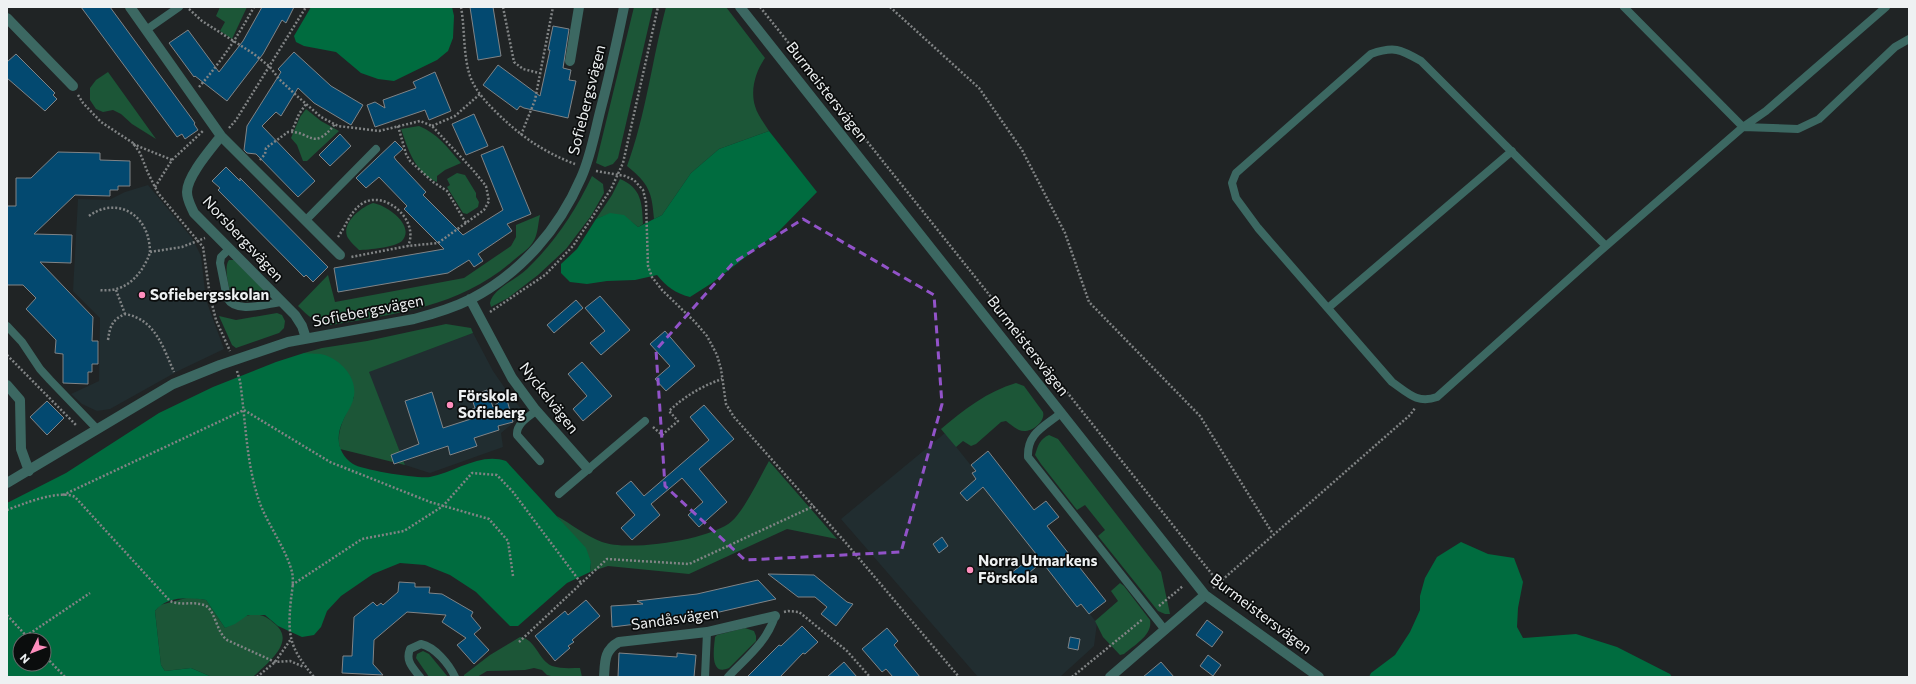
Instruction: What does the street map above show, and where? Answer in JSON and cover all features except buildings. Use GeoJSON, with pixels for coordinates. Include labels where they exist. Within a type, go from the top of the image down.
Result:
{"type":"FeatureCollection","features":[{"type":"Feature","properties":{"kind":"street"},"geometry":{"type":"LineString","coordinates":[[130,7],[221,136],[340,255]]}},
{"type":"Feature","properties":{"kind":"street"},"geometry":{"type":"LineString","coordinates":[[570,61],[579,7]]}},
{"type":"Feature","properties":{"kind":"street","name":"Sofiebergsvägen"},"geometry":{"type":"LineString","coordinates":[[7,483],[178,381],[254,353],[306,338],[414,319],[470,299],[497,282],[522,263],[556,225],[582,177],[590,152],[615,51],[624,7]]}},
{"type":"Feature","properties":{"kind":"street","name":"Burmeistersvägen"},"geometry":{"type":"LineString","coordinates":[[740,7],[1205,595],[1319,677]]}},
{"type":"Feature","properties":{"kind":"street"},"geometry":{"type":"LineString","coordinates":[[7,18],[72,86]]}},
{"type":"Feature","properties":{"kind":"street","name":"Norsbergsvägen"},"geometry":{"type":"LineString","coordinates":[[221,136],[191,178],[187,191],[188,200],[194,213],[295,315],[302,326],[306,338]]}},
{"type":"Feature","properties":{"kind":"street","name":"Nyckelvägen"},"geometry":{"type":"LineString","coordinates":[[470,299],[512,378],[536,411],[588,469]]}},
{"type":"Feature","properties":{"kind":"street"},"geometry":{"type":"LineString","coordinates":[[7,384],[20,400],[21,449],[29,471]]}},
{"type":"Feature","properties":{"kind":"street"},"geometry":{"type":"LineString","coordinates":[[1110,677],[1205,595]]}},
{"type":"Feature","properties":{"kind":"street","name":"Sandåsvägen"},"geometry":{"type":"LineString","coordinates":[[604,677],[605,655],[609,649],[619,642],[707,632],[775,616]]}},
{"type":"Feature","properties":{"kind":"lane"},"geometry":{"type":"LineString","coordinates":[[146,30],[179,7]]}},
{"type":"Feature","properties":{"kind":"lane"},"geometry":{"type":"LineString","coordinates":[[1624,7],[1743,127],[1798,129],[1819,119],[1895,47],[1909,39]]}},
{"type":"Feature","properties":{"kind":"lane"},"geometry":{"type":"LineString","coordinates":[[1606,246],[1421,61],[1405,51],[1388,48],[1371,54],[1236,173],[1232,183],[1236,198],[1258,228],[1392,382],[1413,397],[1427,401],[1437,397],[1606,246],[1743,127],[1766,111],[1886,7]]}},
{"type":"Feature","properties":{"kind":"lane"},"geometry":{"type":"LineString","coordinates":[[306,220],[376,149]]}},
{"type":"Feature","properties":{"kind":"lane"},"geometry":{"type":"LineString","coordinates":[[1328,308],[1512,151]]}},
{"type":"Feature","properties":{"kind":"lane"},"geometry":{"type":"LineString","coordinates":[[229,249],[224,254],[220,263],[227,298],[230,302],[241,307],[281,302]]}},
{"type":"Feature","properties":{"kind":"lane"},"geometry":{"type":"LineString","coordinates":[[7,326],[22,342],[40,369],[97,429]]}},
{"type":"Feature","properties":{"kind":"lane"},"geometry":{"type":"LineString","coordinates":[[536,411],[519,426],[517,431],[518,435],[540,461]]}},
{"type":"Feature","properties":{"kind":"lane"},"geometry":{"type":"LineString","coordinates":[[1061,413],[1033,435],[1028,445],[1028,457],[1165,630]]}},
{"type":"Feature","properties":{"kind":"lane"},"geometry":{"type":"LineString","coordinates":[[559,494],[645,421]]}},
{"type":"Feature","properties":{"kind":"lane"},"geometry":{"type":"LineString","coordinates":[[728,677],[766,638],[771,630],[775,616]]}},
{"type":"Feature","properties":{"kind":"lane"},"geometry":{"type":"LineString","coordinates":[[705,677],[707,632]]}},
{"type":"Feature","properties":{"kind":"lane"},"geometry":{"type":"LineString","coordinates":[[420,677],[409,662],[408,655],[410,649],[421,644],[433,649],[455,677]]}},
{"type":"Feature","properties":{"kind":"path"},"geometry":{"type":"LineString","coordinates":[[193,95],[216,68],[234,42],[254,7]]}},
{"type":"Feature","properties":{"kind":"path"},"geometry":{"type":"LineString","coordinates":[[221,136],[236,120],[306,7]]}},
{"type":"Feature","properties":{"kind":"path"},"geometry":{"type":"LineString","coordinates":[[461,7],[470,76],[480,94],[511,127],[521,135],[554,156],[578,165]]}},
{"type":"Feature","properties":{"kind":"path"},"geometry":{"type":"LineString","coordinates":[[503,7],[514,62],[523,69],[539,73]]}},
{"type":"Feature","properties":{"kind":"path"},"geometry":{"type":"LineString","coordinates":[[521,135],[535,100],[539,73],[553,7]]}},
{"type":"Feature","properties":{"kind":"path"},"geometry":{"type":"LineString","coordinates":[[760,7],[824,85],[1218,583]]}},
{"type":"Feature","properties":{"kind":"path"},"geometry":{"type":"LineString","coordinates":[[890,7],[979,88],[1022,150],[1065,232],[1089,302],[1200,416],[1273,534]]}},
{"type":"Feature","properties":{"kind":"path"},"geometry":{"type":"LineString","coordinates":[[432,126],[455,116],[480,94]]}},
{"type":"Feature","properties":{"kind":"path"},"geometry":{"type":"LineString","coordinates":[[292,132],[299,114],[306,104]]}},
{"type":"Feature","properties":{"kind":"path"},"geometry":{"type":"LineString","coordinates":[[155,187],[172,160],[212,123]]}},
{"type":"Feature","properties":{"kind":"path"},"geometry":{"type":"LineString","coordinates":[[252,167],[265,154],[266,148],[288,132],[318,139],[324,136],[335,124]]}},
{"type":"Feature","properties":{"kind":"path"},"geometry":{"type":"LineString","coordinates":[[398,126],[406,154],[410,161],[433,182],[447,191],[466,223]]}},
{"type":"Feature","properties":{"kind":"path"},"geometry":{"type":"LineString","coordinates":[[133,143],[172,160]]}},
{"type":"Feature","properties":{"kind":"path"},"geometry":{"type":"LineString","coordinates":[[595,171],[625,176],[634,180],[643,190],[646,202],[648,266],[652,277],[662,290],[695,322],[707,336],[717,355],[726,404],[734,417],[814,506],[959,677]]}},
{"type":"Feature","properties":{"kind":"path"},"geometry":{"type":"LineString","coordinates":[[331,246],[356,207],[372,199],[388,203],[403,215],[410,224],[412,233],[408,246]]}},
{"type":"Feature","properties":{"kind":"path"},"geometry":{"type":"LineString","coordinates":[[89,216],[96,210],[108,207],[119,207],[130,211],[139,219],[145,229],[150,252],[137,276],[130,283],[116,290],[99,290]]}},
{"type":"Feature","properties":{"kind":"path"},"geometry":{"type":"LineString","coordinates":[[150,252],[182,247],[199,242]]}},
{"type":"Feature","properties":{"kind":"path"},"geometry":{"type":"LineString","coordinates":[[116,290],[125,314]]}},
{"type":"Feature","properties":{"kind":"path"},"geometry":{"type":"LineString","coordinates":[[108,340],[110,326],[115,319],[125,314],[142,319],[151,326],[159,338],[178,381]]}},
{"type":"Feature","properties":{"kind":"path"},"geometry":{"type":"LineString","coordinates":[[7,355],[86,436]]}},
{"type":"Feature","properties":{"kind":"path"},"geometry":{"type":"LineString","coordinates":[[645,421],[662,435],[678,421],[669,410],[678,402],[708,384],[722,379]]}},
{"type":"Feature","properties":{"kind":"path"},"geometry":{"type":"LineString","coordinates":[[1205,595],[1410,415],[1421,399]]}},
{"type":"Feature","properties":{"kind":"path"},"geometry":{"type":"LineString","coordinates":[[62,495],[244,410],[330,462],[443,506],[489,518],[508,541],[513,576]]}},
{"type":"Feature","properties":{"kind":"path"},"geometry":{"type":"LineString","coordinates":[[292,584],[362,539],[404,531],[443,506],[472,472],[498,475],[513,492],[581,583]]}},
{"type":"Feature","properties":{"kind":"path"},"geometry":{"type":"LineString","coordinates":[[7,510],[42,499],[62,495],[69,494],[75,497],[170,601],[178,604],[195,604],[209,607],[222,636],[250,652],[275,662],[290,661],[307,668]]}},
{"type":"Feature","properties":{"kind":"path"},"geometry":{"type":"LineString","coordinates":[[519,642],[607,559],[689,564],[814,506]]}},
{"type":"Feature","properties":{"kind":"path"},"geometry":{"type":"LineString","coordinates":[[1072,677],[1205,568]]}},
{"type":"Feature","properties":{"kind":"path"},"geometry":{"type":"LineString","coordinates":[[32,632],[90,593]]}},
{"type":"Feature","properties":{"kind":"path"},"geometry":{"type":"LineString","coordinates":[[775,616],[788,611],[799,612],[848,651],[870,677]]}},
{"type":"Feature","properties":{"kind":"path"},"geometry":{"type":"LineString","coordinates":[[7,615],[22,632]]}},
{"type":"Feature","properties":{"kind":"path"},"geometry":{"type":"LineString","coordinates":[[257,677],[275,662],[291,639]]}},
{"type":"Feature","properties":{"kind":"path"},"geometry":{"type":"LineString","coordinates":[[52,663],[65,677]]}},
{"type":"Feature","properties":{"kind":"highlighted area"},"geometry":{"type":"Polygon","coordinates":[[[803,219],[934,295],[942,404],[901,552],[745,560],[665,486],[656,350],[733,263],[803,219]]]}},
{"type":"Feature","properties":{"kind":"shaded area","name":"Sofiebergsskolan"},"geometry":{"type":"Polygon","coordinates":[[[148,185],[192,238],[201,256],[206,300],[224,349],[178,371],[110,409],[97,411],[82,404],[71,394],[99,381],[100,318],[73,291],[78,199],[109,200],[125,192],[148,185]]]}},
{"type":"Feature","properties":{"kind":"shaded area","name":"Förskola Sofieberg"},"geometry":{"type":"Polygon","coordinates":[[[473,333],[493,371],[511,397],[525,413],[501,433],[503,447],[430,473],[405,465],[368,372],[473,333]]]}},
{"type":"Feature","properties":{"kind":"shaded area","name":"Norra Utmarkens Förskola"},"geometry":{"type":"Polygon","coordinates":[[[945,433],[1097,623],[1094,646],[1060,677],[978,677],[841,519],[945,433]]]}},
{"type":"Feature","properties":{"kind":"green space"},"geometry":{"type":"Polygon","coordinates":[[[220,7],[247,7],[232,39],[220,31],[225,22],[216,16],[220,7]]]}},
{"type":"Feature","properties":{"kind":"green space"},"geometry":{"type":"Polygon","coordinates":[[[311,7],[452,7],[454,16],[453,38],[448,51],[437,60],[394,81],[378,79],[361,73],[336,52],[304,46],[296,42],[294,36],[311,7]]]}},
{"type":"Feature","properties":{"kind":"green space"},"geometry":{"type":"Polygon","coordinates":[[[634,7],[653,7],[618,158],[613,164],[605,167],[596,163],[634,7]]]}},
{"type":"Feature","properties":{"kind":"green space"},"geometry":{"type":"Polygon","coordinates":[[[666,7],[726,7],[765,58],[757,74],[753,93],[756,109],[769,131],[719,149],[691,173],[662,215],[654,219],[652,202],[648,189],[640,178],[627,166],[634,147],[644,107],[666,7]]]}},
{"type":"Feature","properties":{"kind":"green space"},"geometry":{"type":"Polygon","coordinates":[[[108,72],[156,139],[113,110],[103,112],[96,109],[90,100],[90,88],[96,80],[108,72]]]}},
{"type":"Feature","properties":{"kind":"green space"},"geometry":{"type":"Polygon","coordinates":[[[306,109],[321,121],[339,131],[307,161],[303,161],[297,145],[291,138],[300,117],[306,109]]]}},
{"type":"Feature","properties":{"kind":"green space"},"geometry":{"type":"Polygon","coordinates":[[[419,126],[437,137],[461,163],[445,170],[437,176],[437,182],[423,173],[413,160],[401,129],[419,126]]]}},
{"type":"Feature","properties":{"kind":"green space"},"geometry":{"type":"Polygon","coordinates":[[[769,131],[817,192],[779,231],[712,283],[690,297],[680,294],[672,289],[657,275],[635,280],[607,281],[587,284],[570,282],[561,273],[561,264],[577,249],[596,219],[610,213],[624,215],[638,227],[662,215],[691,173],[719,149],[769,131]]]}},
{"type":"Feature","properties":{"kind":"green space"},"geometry":{"type":"Polygon","coordinates":[[[457,173],[465,175],[476,193],[476,197],[479,202],[478,207],[467,214],[463,213],[447,187],[450,185],[447,179],[457,173]]]}},
{"type":"Feature","properties":{"kind":"green space"},"geometry":{"type":"Polygon","coordinates":[[[592,176],[603,184],[604,193],[591,216],[566,249],[538,275],[508,298],[491,307],[490,303],[496,293],[527,269],[547,248],[564,226],[579,202],[592,176]]]}},
{"type":"Feature","properties":{"kind":"green space"},"geometry":{"type":"Polygon","coordinates":[[[620,179],[633,187],[639,197],[643,224],[638,227],[628,219],[618,215],[609,215],[596,219],[612,195],[620,179]]]}},
{"type":"Feature","properties":{"kind":"green space"},"geometry":{"type":"Polygon","coordinates":[[[373,203],[385,208],[398,217],[405,229],[405,235],[402,241],[394,245],[375,249],[359,250],[348,238],[346,233],[347,227],[349,222],[358,212],[373,203]]]}},
{"type":"Feature","properties":{"kind":"green space"},"geometry":{"type":"Polygon","coordinates":[[[540,215],[535,239],[528,249],[495,275],[474,288],[452,298],[405,312],[331,325],[321,323],[305,313],[298,306],[328,275],[335,302],[464,278],[511,246],[516,237],[516,225],[540,215]]]}},
{"type":"Feature","properties":{"kind":"green space"},"geometry":{"type":"Polygon","coordinates":[[[229,260],[234,260],[267,293],[268,297],[265,300],[243,301],[234,298],[229,288],[227,275],[227,263],[229,260]]]}},
{"type":"Feature","properties":{"kind":"green space"},"geometry":{"type":"Polygon","coordinates":[[[277,313],[282,315],[285,321],[284,328],[279,333],[236,348],[232,345],[219,316],[236,320],[277,313]]]}},
{"type":"Feature","properties":{"kind":"green space"},"geometry":{"type":"Polygon","coordinates":[[[446,324],[471,328],[473,333],[369,372],[405,465],[340,449],[340,428],[354,397],[304,353],[322,348],[367,341],[446,324]]]}},
{"type":"Feature","properties":{"kind":"green space"},"geometry":{"type":"Polygon","coordinates":[[[304,353],[325,355],[337,361],[347,371],[353,383],[354,396],[339,433],[339,445],[348,460],[353,464],[367,469],[415,477],[430,477],[439,475],[468,464],[487,459],[506,461],[586,548],[591,562],[590,572],[567,583],[518,626],[510,626],[476,592],[450,575],[425,565],[400,563],[373,574],[341,596],[327,611],[321,627],[314,635],[302,637],[278,626],[265,615],[248,615],[235,624],[225,628],[206,600],[185,598],[171,600],[160,606],[155,611],[161,665],[165,671],[191,668],[212,677],[7,677],[7,503],[66,473],[159,413],[213,387],[276,362],[304,353]]]}},
{"type":"Feature","properties":{"kind":"green space"},"geometry":{"type":"Polygon","coordinates":[[[1016,383],[1024,386],[1043,412],[1042,420],[1036,427],[1023,431],[1017,429],[1006,421],[1001,422],[976,444],[971,446],[963,441],[956,447],[941,429],[976,402],[1006,386],[1016,383]]]}},
{"type":"Feature","properties":{"kind":"green space"},"geometry":{"type":"Polygon","coordinates":[[[1049,435],[1058,439],[1161,572],[1170,614],[1165,614],[1158,611],[1098,536],[1105,530],[1085,505],[1077,510],[1041,464],[1035,455],[1043,438],[1049,435]]]}},
{"type":"Feature","properties":{"kind":"green space"},"geometry":{"type":"Polygon","coordinates":[[[769,461],[837,539],[787,529],[689,574],[608,566],[590,572],[591,562],[557,516],[584,533],[602,542],[614,545],[649,545],[688,539],[721,528],[732,521],[747,501],[769,461]]]}},
{"type":"Feature","properties":{"kind":"green space"},"geometry":{"type":"Polygon","coordinates":[[[1461,542],[1488,554],[1514,558],[1523,582],[1518,608],[1517,627],[1523,638],[1576,634],[1617,647],[1670,674],[1672,677],[1369,677],[1371,673],[1395,655],[1410,632],[1420,610],[1420,596],[1425,578],[1437,557],[1461,542]]]}},
{"type":"Feature","properties":{"kind":"green space"},"geometry":{"type":"Polygon","coordinates":[[[1120,583],[1124,586],[1150,620],[1150,625],[1149,630],[1142,639],[1124,654],[1120,655],[1103,637],[1095,621],[1118,601],[1111,591],[1120,583]]]}},
{"type":"Feature","properties":{"kind":"green space"},"geometry":{"type":"Polygon","coordinates":[[[190,597],[206,600],[225,628],[247,615],[261,615],[266,618],[275,624],[281,631],[283,638],[277,652],[253,677],[212,677],[191,668],[165,671],[161,665],[155,611],[160,605],[190,597]]]}},
{"type":"Feature","properties":{"kind":"green space"},"geometry":{"type":"Polygon","coordinates":[[[745,628],[754,631],[756,641],[729,668],[723,670],[718,668],[714,660],[715,637],[717,635],[745,628]]]}},
{"type":"Feature","properties":{"kind":"green space"},"geometry":{"type":"Polygon","coordinates":[[[520,637],[530,642],[547,663],[559,668],[580,668],[582,677],[555,677],[547,675],[542,670],[534,668],[525,670],[487,671],[477,677],[464,677],[464,675],[490,655],[520,637]]]}},
{"type":"Feature","properties":{"kind":"green space"},"geometry":{"type":"Polygon","coordinates":[[[423,651],[429,654],[448,677],[429,677],[416,658],[417,654],[423,651]]]}},
{"type":"Feature","properties":{"kind":"place","name":"Sofiebergsskolan"},"geometry":{"type":"Point","coordinates":[142,295]}},
{"type":"Feature","properties":{"kind":"place","name":"Förskola Sofieberg"},"geometry":{"type":"Point","coordinates":[450,405]}},
{"type":"Feature","properties":{"kind":"place","name":"Norra Utmarkens Förskola"},"geometry":{"type":"Point","coordinates":[970,570]}}]}
